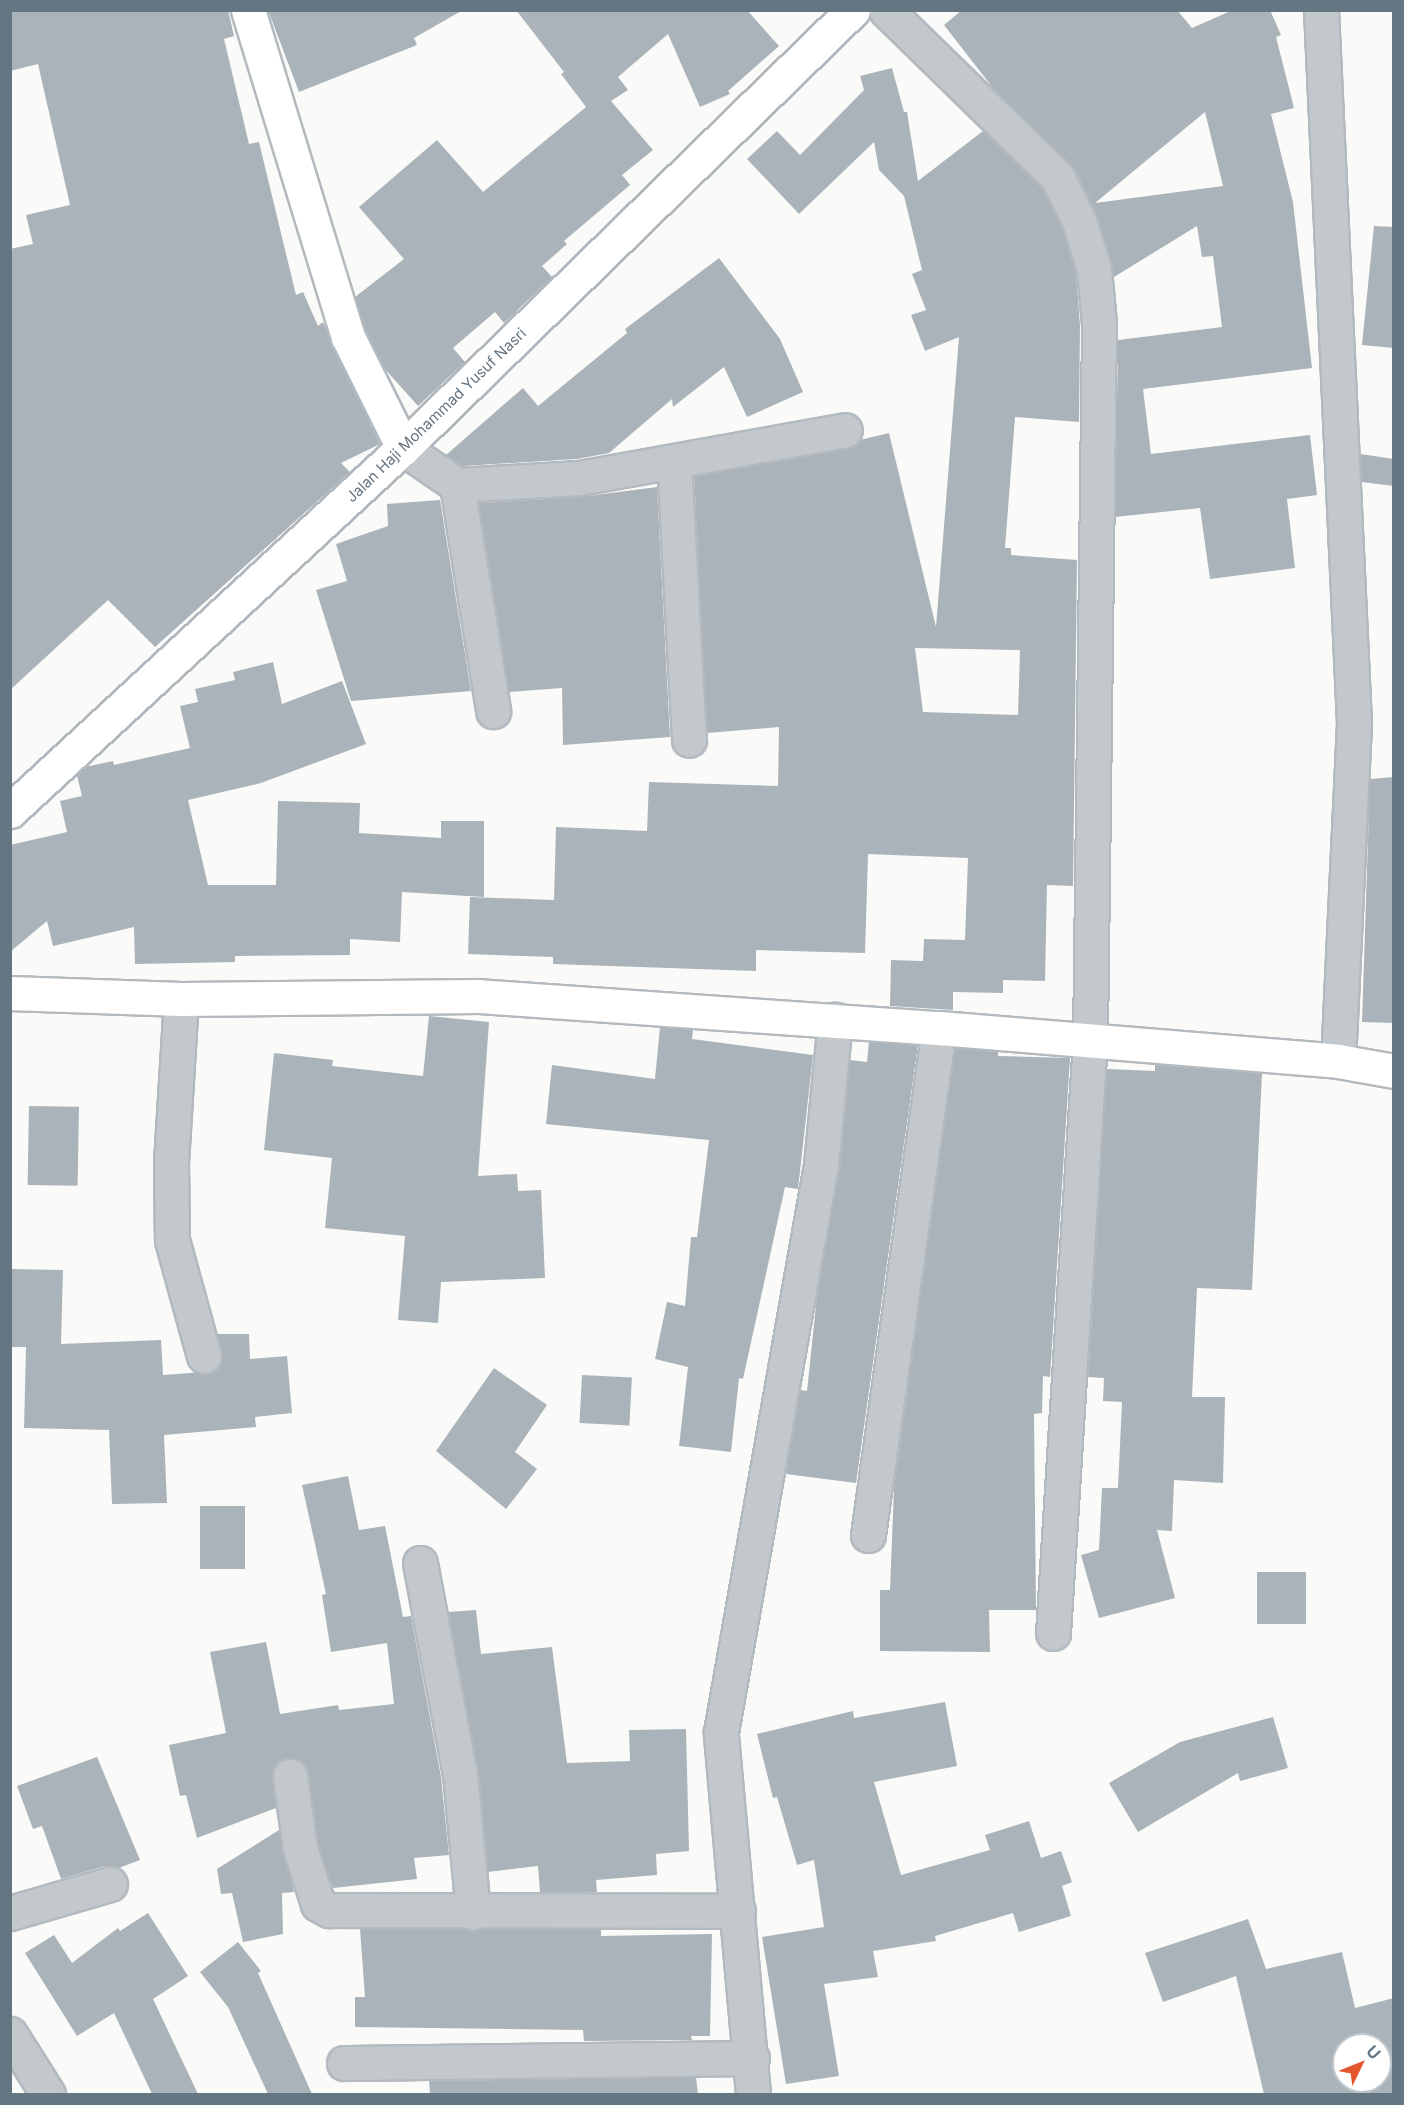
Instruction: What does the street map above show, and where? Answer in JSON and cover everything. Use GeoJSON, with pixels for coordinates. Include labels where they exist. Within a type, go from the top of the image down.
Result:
{"type":"FeatureCollection","features":[{"type":"Feature","properties":{"kind":"street"},"geometry":{"type":"LineString","coordinates":[[248,10],[348,337],[403,448],[457,485],[579,478],[845,430]]}},
{"type":"Feature","properties":{"kind":"street","name":"Jalan Haji Mohammad Yusuf Nasri"},"geometry":{"type":"LineString","coordinates":[[10,811],[403,448],[852,10]]}},
{"type":"Feature","properties":{"kind":"street"},"geometry":{"type":"LineString","coordinates":[[886,10],[1057,177],[1079,221],[1094,268],[1099,324],[1090,1040],[1053,1633]]}},
{"type":"Feature","properties":{"kind":"street"},"geometry":{"type":"LineString","coordinates":[[1321,10],[1354,723],[1338,1061]]}},
{"type":"Feature","properties":{"kind":"street"},"geometry":{"type":"LineString","coordinates":[[674,462],[689,740]]}},
{"type":"Feature","properties":{"kind":"street"},"geometry":{"type":"LineString","coordinates":[[457,485],[494,711]]}},
{"type":"Feature","properties":{"kind":"street"},"geometry":{"type":"LineString","coordinates":[[10,993],[181,999],[478,996],[1090,1040],[1338,1061],[1394,1071]]}},
{"type":"Feature","properties":{"kind":"street"},"geometry":{"type":"LineString","coordinates":[[181,999],[171,1162],[172,1240],[204,1356]]}},
{"type":"Feature","properties":{"kind":"street"},"geometry":{"type":"LineString","coordinates":[[753,2094],[752,2058],[721,1732],[821,1165],[835,1020]]}},
{"type":"Feature","properties":{"kind":"street"},"geometry":{"type":"LineString","coordinates":[[868,1535],[939,1028]]}},
{"type":"Feature","properties":{"kind":"street"},"geometry":{"type":"LineString","coordinates":[[420,1563],[460,1774],[473,1912]]}},
{"type":"Feature","properties":{"kind":"street"},"geometry":{"type":"LineString","coordinates":[[290,1776],[300,1848],[318,1904],[329,1911],[738,1911]]}},
{"type":"Feature","properties":{"kind":"street"},"geometry":{"type":"LineString","coordinates":[[10,1914],[110,1884]]}},
{"type":"Feature","properties":{"kind":"street"},"geometry":{"type":"LineString","coordinates":[[10,2034],[48,2094]]}},
{"type":"Feature","properties":{"kind":"street"},"geometry":{"type":"LineString","coordinates":[[344,2063],[752,2058]]}},
{"type":"Feature","properties":{"kind":"building"},"geometry":{"type":"Polygon","coordinates":[[[10,10],[228,10],[234,36],[224,39],[249,144],[259,142],[296,295],[303,292],[318,326],[323,322],[380,444],[341,463],[350,472],[155,647],[108,600],[10,690],[10,249],[33,244],[26,215],[70,205],[38,64],[10,71],[10,10]]]}},
{"type":"Feature","properties":{"kind":"building"},"geometry":{"type":"Polygon","coordinates":[[[268,10],[463,10],[414,38],[417,45],[299,92],[268,10]]]}},
{"type":"Feature","properties":{"kind":"building"},"geometry":{"type":"Polygon","coordinates":[[[516,10],[747,10],[779,46],[728,91],[730,94],[700,107],[668,34],[618,77],[628,90],[611,101],[653,150],[622,175],[630,185],[564,241],[567,244],[542,266],[552,277],[504,323],[495,312],[453,348],[465,362],[418,406],[384,368],[365,330],[355,297],[404,259],[359,207],[437,140],[483,192],[586,107],[561,74],[564,72],[516,10]]]}},
{"type":"Feature","properties":{"kind":"building"},"geometry":{"type":"Polygon","coordinates":[[[962,10],[1177,10],[1192,28],[1233,10],[1270,10],[1281,35],[1276,37],[1294,108],[1271,114],[1293,202],[1312,368],[1143,389],[1151,454],[1310,435],[1317,495],[1287,499],[1295,568],[1210,579],[1200,508],[1115,517],[1118,340],[1222,327],[1213,256],[1202,257],[1197,226],[1114,277],[1097,215],[1074,168],[993,88],[944,25],[962,10]],[[1205,112],[1095,203],[1223,186],[1205,112]]]}},
{"type":"Feature","properties":{"kind":"building"},"geometry":{"type":"Polygon","coordinates":[[[892,68],[904,112],[907,112],[918,181],[983,131],[1042,188],[1062,228],[1076,273],[1080,325],[1079,422],[1015,417],[1005,548],[1011,548],[1011,555],[1077,560],[1073,886],[1047,885],[1045,981],[1003,980],[1003,993],[953,992],[953,1010],[890,1006],[891,960],[923,961],[924,939],[965,940],[968,858],[868,854],[865,953],[756,950],[756,971],[553,964],[553,957],[468,954],[470,897],[554,900],[556,827],[647,831],[649,782],[778,786],[779,727],[707,733],[694,476],[848,448],[860,440],[889,433],[936,627],[959,337],[925,351],[911,315],[926,310],[912,274],[922,270],[904,196],[879,170],[874,142],[799,214],[747,159],[777,131],[800,155],[864,90],[860,76],[892,68]],[[915,648],[923,712],[1018,715],[1020,650],[915,648]]]}},
{"type":"Feature","properties":{"kind":"building"},"geometry":{"type":"Polygon","coordinates":[[[1374,226],[1394,227],[1394,348],[1362,345],[1374,226]]]}},
{"type":"Feature","properties":{"kind":"building"},"geometry":{"type":"Polygon","coordinates":[[[719,258],[780,339],[803,392],[747,417],[724,367],[673,407],[672,399],[609,453],[577,459],[462,466],[446,455],[523,388],[538,406],[627,333],[625,329],[719,258]]]}},
{"type":"Feature","properties":{"kind":"building"},"geometry":{"type":"Polygon","coordinates":[[[1360,454],[1394,459],[1394,486],[1362,482],[1360,454]]]}},
{"type":"Feature","properties":{"kind":"building"},"geometry":{"type":"Polygon","coordinates":[[[657,487],[670,737],[563,745],[562,688],[509,692],[479,503],[580,497],[657,487]]]}},
{"type":"Feature","properties":{"kind":"building"},"geometry":{"type":"Polygon","coordinates":[[[440,500],[471,691],[351,701],[316,590],[347,581],[336,544],[388,526],[387,504],[440,500]]]}},
{"type":"Feature","properties":{"kind":"building"},"geometry":{"type":"Polygon","coordinates":[[[273,662],[282,704],[342,681],[366,744],[261,783],[188,800],[208,885],[276,885],[278,801],[360,803],[359,833],[441,838],[441,821],[484,821],[484,897],[402,892],[400,942],[350,939],[350,955],[235,956],[235,962],[135,964],[134,927],[53,946],[47,921],[10,952],[10,845],[67,832],[60,801],[82,796],[77,775],[85,767],[113,761],[114,765],[190,748],[180,706],[198,702],[195,689],[235,680],[233,672],[273,662]]]}},
{"type":"Feature","properties":{"kind":"building"},"geometry":{"type":"Polygon","coordinates":[[[1394,777],[1394,1023],[1362,1022],[1370,779],[1394,777]]]}},
{"type":"Feature","properties":{"kind":"building"},"geometry":{"type":"Polygon","coordinates":[[[429,1016],[489,1022],[478,1176],[517,1174],[518,1191],[541,1190],[545,1278],[441,1282],[438,1323],[398,1320],[405,1236],[325,1228],[332,1158],[264,1150],[274,1053],[333,1060],[332,1066],[423,1076],[429,1016]]]}},
{"type":"Feature","properties":{"kind":"building"},"geometry":{"type":"Polygon","coordinates":[[[660,1027],[693,1030],[692,1039],[813,1055],[798,1189],[785,1187],[743,1379],[739,1378],[731,1452],[679,1446],[688,1367],[655,1359],[667,1302],[685,1306],[691,1237],[697,1237],[709,1140],[546,1124],[552,1065],[655,1079],[660,1027]]]}},
{"type":"Feature","properties":{"kind":"building"},"geometry":{"type":"Polygon","coordinates":[[[869,1042],[918,1045],[856,1483],[786,1474],[800,1390],[807,1391],[817,1296],[840,1167],[850,1060],[867,1062],[869,1042]]]}},
{"type":"Feature","properties":{"kind":"building"},"geometry":{"type":"Polygon","coordinates":[[[955,1048],[998,1052],[998,1056],[1070,1058],[1050,1377],[1043,1376],[1042,1413],[1034,1414],[1036,1610],[989,1610],[990,1652],[880,1651],[880,1590],[890,1590],[894,1488],[955,1048]]]}},
{"type":"Feature","properties":{"kind":"building"},"geometry":{"type":"Polygon","coordinates":[[[1155,1065],[1262,1073],[1252,1290],[1197,1288],[1192,1397],[1225,1397],[1223,1483],[1174,1480],[1172,1531],[1157,1530],[1175,1598],[1099,1618],[1081,1555],[1099,1550],[1102,1488],[1118,1488],[1122,1402],[1103,1401],[1104,1378],[1088,1377],[1107,1069],[1155,1071],[1155,1065]]]}},
{"type":"Feature","properties":{"kind":"building"},"geometry":{"type":"Polygon","coordinates":[[[29,1106],[79,1107],[78,1186],[28,1185],[29,1106]]]}},
{"type":"Feature","properties":{"kind":"building"},"geometry":{"type":"Polygon","coordinates":[[[10,1269],[63,1270],[61,1344],[161,1340],[163,1375],[217,1371],[222,1360],[217,1334],[249,1334],[250,1359],[287,1356],[292,1413],[255,1417],[256,1427],[164,1435],[167,1503],[112,1504],[109,1430],[24,1428],[26,1347],[10,1347],[10,1269]]]}},
{"type":"Feature","properties":{"kind":"building"},"geometry":{"type":"Polygon","coordinates":[[[494,1368],[547,1405],[515,1452],[537,1469],[506,1509],[436,1451],[494,1368]]]}},
{"type":"Feature","properties":{"kind":"building"},"geometry":{"type":"Polygon","coordinates":[[[582,1375],[632,1378],[629,1426],[579,1423],[582,1375]]]}},
{"type":"Feature","properties":{"kind":"building"},"geometry":{"type":"Polygon","coordinates":[[[348,1476],[359,1530],[385,1526],[403,1617],[411,1616],[441,1777],[449,1855],[414,1858],[417,1879],[333,1888],[318,1844],[304,1764],[287,1758],[273,1768],[276,1808],[197,1838],[186,1795],[180,1796],[169,1745],[226,1733],[210,1652],[266,1642],[280,1714],[338,1705],[339,1710],[394,1704],[387,1643],[331,1652],[322,1595],[326,1594],[302,1485],[348,1476]]]}},
{"type":"Feature","properties":{"kind":"building"},"geometry":{"type":"Polygon","coordinates":[[[200,1506],[245,1506],[245,1569],[200,1569],[200,1506]]]}},
{"type":"Feature","properties":{"kind":"building"},"geometry":{"type":"Polygon","coordinates":[[[1257,1572],[1306,1572],[1306,1624],[1257,1624],[1257,1572]]]}},
{"type":"Feature","properties":{"kind":"building"},"geometry":{"type":"Polygon","coordinates":[[[476,1610],[481,1654],[552,1647],[567,1763],[630,1761],[629,1730],[686,1729],[689,1851],[656,1854],[657,1875],[596,1880],[597,1892],[540,1892],[538,1866],[488,1872],[478,1771],[448,1612],[476,1610]]]}},
{"type":"Feature","properties":{"kind":"building"},"geometry":{"type":"Polygon","coordinates":[[[945,1702],[957,1766],[874,1782],[901,1875],[990,1850],[985,1835],[1029,1821],[1041,1858],[1061,1851],[1072,1882],[1062,1886],[1071,1916],[1019,1932],[1013,1913],[935,1936],[936,1941],[873,1951],[878,1977],[824,1984],[839,2076],[786,2084],[762,1937],[824,1927],[814,1860],[797,1865],[777,1797],[773,1798],[757,1734],[853,1711],[854,1718],[945,1702]]]}},
{"type":"Feature","properties":{"kind":"building"},"geometry":{"type":"Polygon","coordinates":[[[1273,1717],[1288,1768],[1240,1781],[1238,1773],[1138,1832],[1109,1783],[1180,1742],[1273,1717]]]}},
{"type":"Feature","properties":{"kind":"building"},"geometry":{"type":"Polygon","coordinates":[[[97,1757],[140,1860],[119,1868],[105,1866],[61,1879],[42,1826],[33,1829],[17,1786],[97,1757]]]}},
{"type":"Feature","properties":{"kind":"building"},"geometry":{"type":"Polygon","coordinates":[[[279,1830],[294,1892],[282,1893],[283,1934],[243,1942],[232,1893],[221,1894],[217,1869],[279,1830]]]}},
{"type":"Feature","properties":{"kind":"building"},"geometry":{"type":"Polygon","coordinates":[[[148,1913],[188,1976],[153,1999],[198,2094],[152,2094],[114,2013],[77,2036],[25,1953],[54,1935],[72,1963],[118,1928],[120,1931],[148,1913]]]}},
{"type":"Feature","properties":{"kind":"building"},"geometry":{"type":"Polygon","coordinates":[[[1248,1919],[1266,1969],[1342,1952],[1355,2008],[1394,1998],[1394,2094],[1264,2094],[1236,1976],[1163,2002],[1145,1953],[1248,1919]]]}},
{"type":"Feature","properties":{"kind":"building"},"geometry":{"type":"Polygon","coordinates":[[[360,1929],[601,1929],[601,1936],[712,1934],[710,2036],[691,2036],[692,2040],[584,2041],[583,2030],[355,2027],[355,1997],[365,1997],[360,1929]]]}},
{"type":"Feature","properties":{"kind":"building"},"geometry":{"type":"Polygon","coordinates":[[[238,1942],[261,1971],[258,1973],[312,2094],[268,2094],[228,2007],[200,1972],[238,1942]]]}},
{"type":"Feature","properties":{"kind":"building"},"geometry":{"type":"Polygon","coordinates":[[[696,2077],[698,2094],[430,2094],[429,2081],[696,2077]]]}}]}
